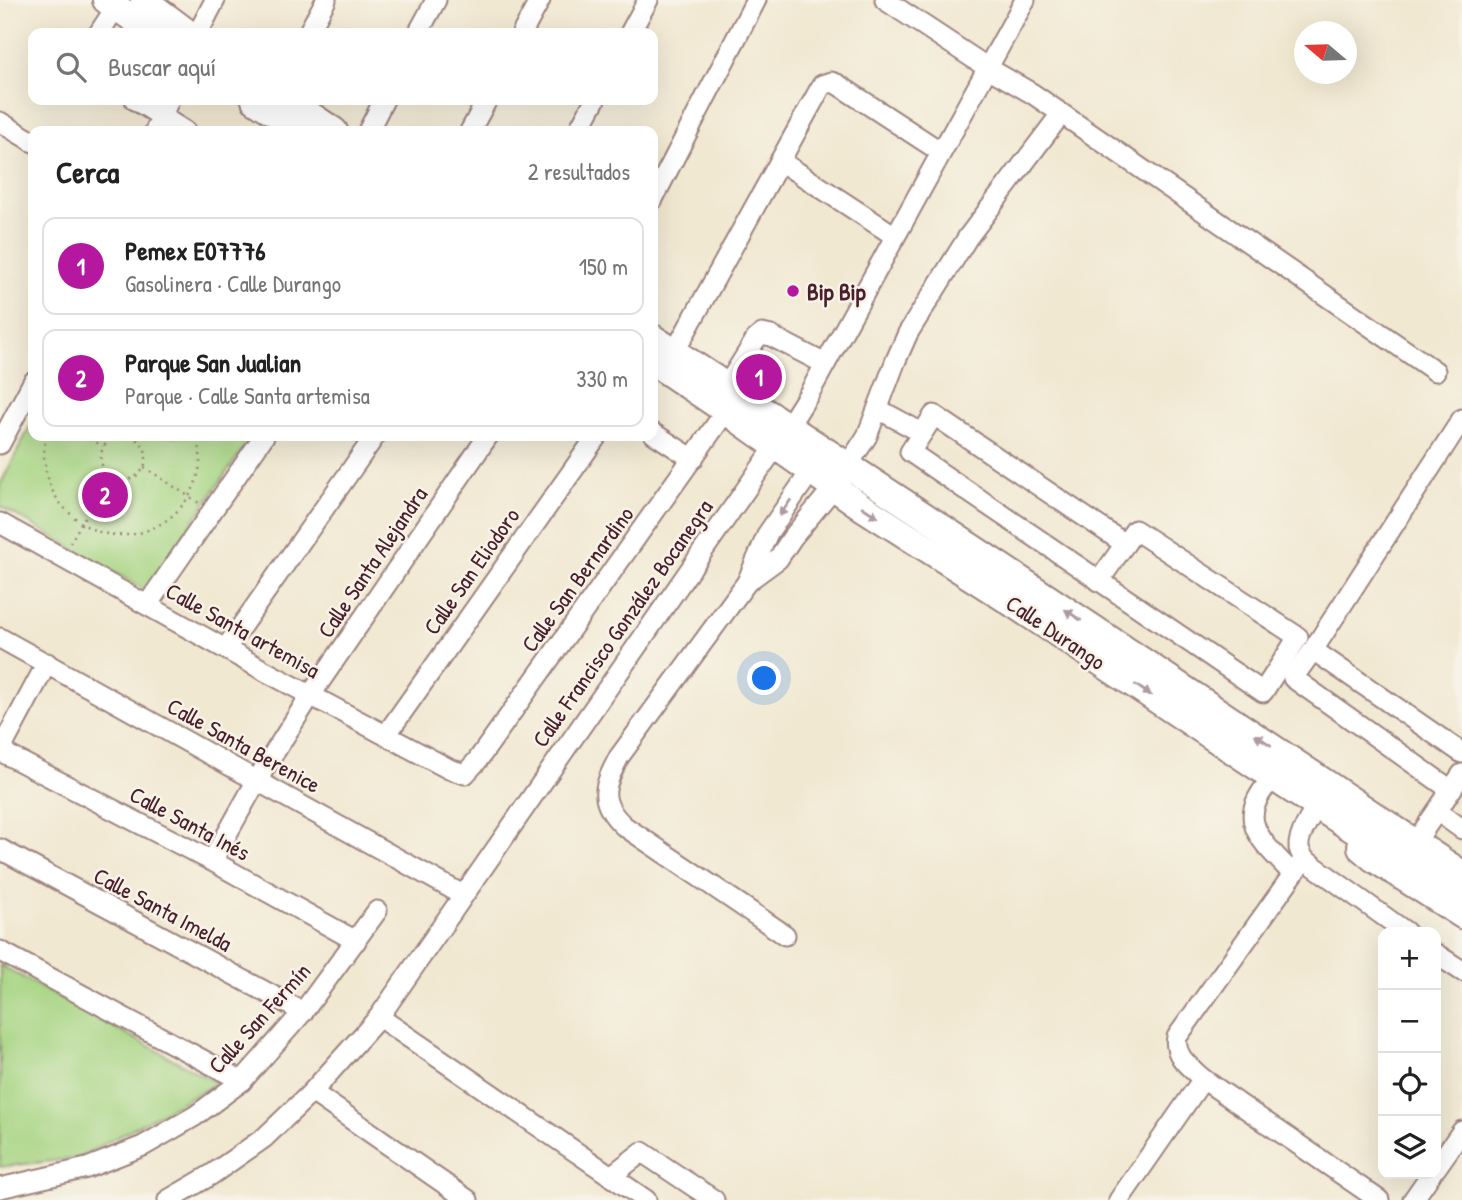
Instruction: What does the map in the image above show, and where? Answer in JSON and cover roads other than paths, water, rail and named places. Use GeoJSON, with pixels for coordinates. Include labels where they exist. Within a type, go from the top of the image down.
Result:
{"type":"FeatureCollection","features":[{"type":"Feature","properties":{"kind":"main road"},"geometry":{"type":"LineString","coordinates":[[144,0],[181,28]]}},
{"type":"Feature","properties":{"kind":"main road"},"geometry":{"type":"LineString","coordinates":[[111,3],[148,28]]}},
{"type":"Feature","properties":{"kind":"main road"},"geometry":{"type":"LineString","coordinates":[[262,105],[295,126]]}},
{"type":"Feature","properties":{"kind":"main road"},"geometry":{"type":"LineString","coordinates":[[295,105],[326,126]]}},
{"type":"Feature","properties":{"kind":"main road","name":"Calle Durango"},"geometry":{"type":"LineString","coordinates":[[660,351],[840,476],[1006,599],[1283,769],[1367,824],[1462,900]]}},
{"type":"Feature","properties":{"kind":"main road","name":"Calle Durango"},"geometry":{"type":"LineString","coordinates":[[1367,824],[1415,843],[1462,874]]}},
{"type":"Feature","properties":{"kind":"street"},"geometry":{"type":"LineString","coordinates":[[201,28],[215,0]]}},
{"type":"Feature","properties":{"kind":"street"},"geometry":{"type":"LineString","coordinates":[[311,28],[326,0]]}},
{"type":"Feature","properties":{"kind":"street"},"geometry":{"type":"LineString","coordinates":[[421,28],[436,0]]}},
{"type":"Feature","properties":{"kind":"street"},"geometry":{"type":"LineString","coordinates":[[525,28],[540,0]]}},
{"type":"Feature","properties":{"kind":"street"},"geometry":{"type":"LineString","coordinates":[[633,28],[648,0]]}},
{"type":"Feature","properties":{"kind":"street"},"geometry":{"type":"LineString","coordinates":[[658,189],[756,0]]}},
{"type":"Feature","properties":{"kind":"street"},"geometry":{"type":"LineString","coordinates":[[885,0],[988,68],[1033,94],[1435,371]]}},
{"type":"Feature","properties":{"kind":"street","name":"Calle Francisco González Bocanegra"},"geometry":{"type":"LineString","coordinates":[[167,1200],[211,1175],[264,1138],[312,1093],[379,1017],[782,437],[825,364],[1025,0]]}},
{"type":"Feature","properties":{"kind":"street"},"geometry":{"type":"LineString","coordinates":[[101,28],[111,3]]}},
{"type":"Feature","properties":{"kind":"street"},"geometry":{"type":"LineString","coordinates":[[660,351],[780,161],[818,90],[826,82],[837,84],[941,152]]}},
{"type":"Feature","properties":{"kind":"street"},"geometry":{"type":"LineString","coordinates":[[143,105],[177,126]]}},
{"type":"Feature","properties":{"kind":"street"},"geometry":{"type":"LineString","coordinates":[[371,126],[381,105]]}},
{"type":"Feature","properties":{"kind":"street"},"geometry":{"type":"LineString","coordinates":[[473,126],[483,105]]}},
{"type":"Feature","properties":{"kind":"street"},"geometry":{"type":"LineString","coordinates":[[581,126],[592,105]]}},
{"type":"Feature","properties":{"kind":"street"},"geometry":{"type":"LineString","coordinates":[[747,582],[778,559],[867,436],[908,333],[968,237],[1061,114]]}},
{"type":"Feature","properties":{"kind":"street"},"geometry":{"type":"LineString","coordinates":[[0,122],[28,139]]}},
{"type":"Feature","properties":{"kind":"street"},"geometry":{"type":"LineString","coordinates":[[780,161],[895,236]]}},
{"type":"Feature","properties":{"kind":"street","name":"Calle San Bernardino"},"geometry":{"type":"LineString","coordinates":[[465,774],[693,459],[756,339],[762,334],[771,336],[825,364]]}},
{"type":"Feature","properties":{"kind":"street"},"geometry":{"type":"LineString","coordinates":[[0,444],[28,391]]}},
{"type":"Feature","properties":{"kind":"street"},"geometry":{"type":"LineString","coordinates":[[878,409],[922,433]]}},
{"type":"Feature","properties":{"kind":"street"},"geometry":{"type":"LineString","coordinates":[[1099,581],[1135,530],[1298,637],[1263,692],[1099,581],[910,452],[934,415],[1125,544]]}},
{"type":"Feature","properties":{"kind":"street"},"geometry":{"type":"LineString","coordinates":[[1415,843],[1457,782],[1293,678],[1462,419]]}},
{"type":"Feature","properties":{"kind":"street"},"geometry":{"type":"LineString","coordinates":[[658,436],[693,459]]}},
{"type":"Feature","properties":{"kind":"street"},"geometry":{"type":"LineString","coordinates":[[147,605],[260,441]]}},
{"type":"Feature","properties":{"kind":"street"},"geometry":{"type":"LineString","coordinates":[[226,648],[371,441]]}},
{"type":"Feature","properties":{"kind":"street","name":"Calle Santa Alejandra"},"geometry":{"type":"LineString","coordinates":[[212,861],[257,780],[310,696],[485,441]]}},
{"type":"Feature","properties":{"kind":"street","name":"Calle San Eliodoro"},"geometry":{"type":"LineString","coordinates":[[386,735],[593,441]]}},
{"type":"Feature","properties":{"kind":"street"},"geometry":{"type":"LineString","coordinates":[[785,935],[624,826],[610,808],[605,793],[607,779],[620,757],[747,582],[768,533],[818,461]]}},
{"type":"Feature","properties":{"kind":"street","name":"Calle Santa artemisa"},"geometry":{"type":"LineString","coordinates":[[0,523],[310,696],[449,769],[465,774]]}},
{"type":"Feature","properties":{"kind":"street","name":"Calle Santa Berenice"},"geometry":{"type":"LineString","coordinates":[[0,638],[463,895]]}},
{"type":"Feature","properties":{"kind":"street"},"geometry":{"type":"LineString","coordinates":[[1313,650],[1462,753]]}},
{"type":"Feature","properties":{"kind":"street"},"geometry":{"type":"LineString","coordinates":[[0,751],[47,663]]}},
{"type":"Feature","properties":{"kind":"street","name":"Calle Santa Inés"},"geometry":{"type":"LineString","coordinates":[[0,751],[212,861],[356,941]]}},
{"type":"Feature","properties":{"kind":"street"},"geometry":{"type":"LineString","coordinates":[[1283,769],[1266,786],[1255,805],[1252,819],[1260,839],[1298,867],[1398,927]]}},
{"type":"Feature","properties":{"kind":"street"},"geometry":{"type":"LineString","coordinates":[[1324,796],[1300,841],[1298,867],[1178,1037],[1177,1052],[1203,1079],[1379,1200]]}},
{"type":"Feature","properties":{"kind":"street"},"geometry":{"type":"LineString","coordinates":[[1437,811],[1462,829]]}},
{"type":"Feature","properties":{"kind":"street"},"geometry":{"type":"LineString","coordinates":[[1367,824],[1357,844],[1358,850],[1462,919]]}},
{"type":"Feature","properties":{"kind":"street","name":"Calle Santa Imelda"},"geometry":{"type":"LineString","coordinates":[[0,849],[303,1012]]}},
{"type":"Feature","properties":{"kind":"street","name":"Calle San Fermín"},"geometry":{"type":"LineString","coordinates":[[0,1188],[88,1168],[143,1146],[195,1116],[242,1081],[303,1012],[377,911]]}},
{"type":"Feature","properties":{"kind":"street"},"geometry":{"type":"LineString","coordinates":[[0,951],[242,1081]]}},
{"type":"Feature","properties":{"kind":"street"},"geometry":{"type":"LineString","coordinates":[[1441,957],[1462,971]]}},
{"type":"Feature","properties":{"kind":"street"},"geometry":{"type":"LineString","coordinates":[[379,1017],[646,1200]]}},
{"type":"Feature","properties":{"kind":"street"},"geometry":{"type":"LineString","coordinates":[[1118,1200],[1203,1079]]}},
{"type":"Feature","properties":{"kind":"street"},"geometry":{"type":"LineString","coordinates":[[312,1093],[468,1200]]}},
{"type":"Feature","properties":{"kind":"street"},"geometry":{"type":"LineString","coordinates":[[1441,1161],[1462,1131]]}},
{"type":"Feature","properties":{"kind":"street"},"geometry":{"type":"LineString","coordinates":[[611,1176],[642,1152],[714,1200]]}},
{"type":"Feature","properties":{"kind":"street"},"geometry":{"type":"LineString","coordinates":[[1413,1200],[1428,1179]]}},
{"type":"Feature","properties":{"kind":"place","name":"Bip Bip"},"geometry":{"type":"Point","coordinates":[793,291]}},
{"type":"Feature","properties":{"kind":"place","name":"Pemex E07776"},"geometry":{"type":"Point","coordinates":[759,377]}},
{"type":"Feature","properties":{"kind":"place","name":"Parque San Jualian"},"geometry":{"type":"Point","coordinates":[105,495]}}]}
